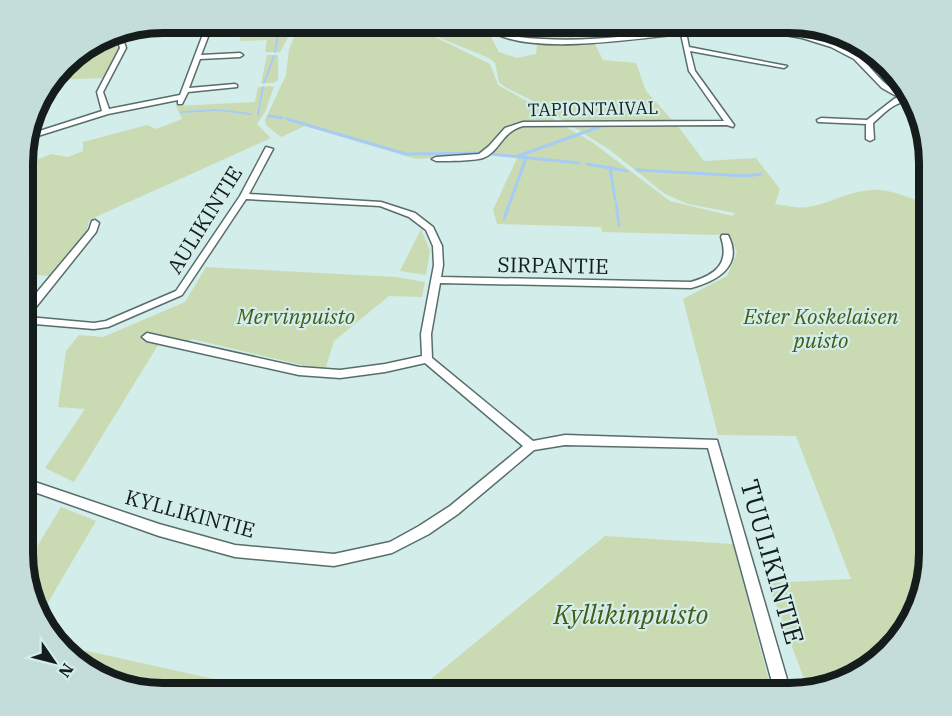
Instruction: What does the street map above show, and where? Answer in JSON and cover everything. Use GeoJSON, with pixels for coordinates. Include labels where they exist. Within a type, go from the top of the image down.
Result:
{"type":"FeatureCollection","features":[{"type":"Feature","properties":{"kind":"street"},"geometry":{"type":"LineString","coordinates":[[36,135],[106,112],[180,100],[186,90],[207,33]]}},
{"type":"Feature","properties":{"kind":"street"},"geometry":{"type":"LineString","coordinates":[[497,33],[504,38],[536,42],[668,33]]}},
{"type":"Feature","properties":{"kind":"street"},"geometry":{"type":"LineString","coordinates":[[683,33],[686,48],[784,66]]}},
{"type":"Feature","properties":{"kind":"street"},"geometry":{"type":"LineString","coordinates":[[788,33],[831,45],[861,61],[893,95],[900,96]]}},
{"type":"Feature","properties":{"kind":"street"},"geometry":{"type":"LineString","coordinates":[[106,112],[100,92],[123,48],[120,40]]}},
{"type":"Feature","properties":{"kind":"street"},"geometry":{"type":"LineString","coordinates":[[831,45],[837,42]]}},
{"type":"Feature","properties":{"kind":"street","name":"TAPIONTAIVAL"},"geometry":{"type":"LineString","coordinates":[[436,159],[481,156],[487,153],[504,130],[523,124],[729,124],[692,71],[686,48]]}},
{"type":"Feature","properties":{"kind":"street"},"geometry":{"type":"LineString","coordinates":[[199,57],[240,55]]}},
{"type":"Feature","properties":{"kind":"street"},"geometry":{"type":"LineString","coordinates":[[186,90],[235,86]]}},
{"type":"Feature","properties":{"kind":"street"},"geometry":{"type":"LineString","coordinates":[[821,120],[869,122],[896,100],[902,99]]}},
{"type":"Feature","properties":{"kind":"street"},"geometry":{"type":"LineString","coordinates":[[869,122],[870,139]]}},
{"type":"Feature","properties":{"kind":"street","name":"AULIKINTIE"},"geometry":{"type":"LineString","coordinates":[[33,319],[94,326],[108,324],[179,293],[244,196],[269,149]]}},
{"type":"Feature","properties":{"kind":"street"},"geometry":{"type":"LineString","coordinates":[[244,196],[381,204],[399,208],[425,221],[433,230],[440,252],[424,343],[426,359],[531,446]]}},
{"type":"Feature","properties":{"kind":"street"},"geometry":{"type":"LineString","coordinates":[[33,305],[93,230],[95,223]]}},
{"type":"Feature","properties":{"kind":"street","name":"SIRPANTIE"},"geometry":{"type":"LineString","coordinates":[[435,280],[674,289],[710,279],[724,269],[730,250],[725,237]]}},
{"type":"Feature","properties":{"kind":"street"},"geometry":{"type":"LineString","coordinates":[[147,337],[299,370],[340,374],[426,359]]}},
{"type":"Feature","properties":{"kind":"street","name":"KYLLIKINTIE"},"geometry":{"type":"LineString","coordinates":[[33,486],[159,530],[235,551],[334,560],[393,547],[424,530],[454,510],[531,446],[565,440],[713,443]]}},
{"type":"Feature","properties":{"kind":"street","name":"TUULIKINTIE"},"geometry":{"type":"LineString","coordinates":[[713,443],[780,683]]}},
{"type":"Feature","properties":{"kind":"green space"},"geometry":{"type":"Polygon","coordinates":[[[242,33],[290,33],[280,52],[265,52],[267,40],[239,41],[242,33]]]}},
{"type":"Feature","properties":{"kind":"green space"},"geometry":{"type":"Polygon","coordinates":[[[296,33],[414,34],[435,37],[490,64],[498,85],[539,108],[559,123],[512,124],[501,131],[485,150],[476,155],[416,159],[305,126],[281,137],[266,125],[265,120],[286,75],[289,49],[296,33]]]}},
{"type":"Feature","properties":{"kind":"green space"},"geometry":{"type":"Polygon","coordinates":[[[428,33],[489,33],[499,52],[517,58],[536,54],[537,44],[594,42],[603,60],[636,63],[646,91],[673,121],[565,122],[543,106],[499,82],[495,63],[489,58],[428,33]]]}},
{"type":"Feature","properties":{"kind":"green space"},"geometry":{"type":"Polygon","coordinates":[[[502,33],[570,33],[575,39],[530,40],[502,33]]]}},
{"type":"Feature","properties":{"kind":"green space"},"geometry":{"type":"Polygon","coordinates":[[[118,45],[103,78],[63,80],[77,65],[103,48],[118,45]]]}},
{"type":"Feature","properties":{"kind":"green space"},"geometry":{"type":"Polygon","coordinates":[[[267,55],[278,55],[278,80],[273,83],[261,83],[267,55]]]}},
{"type":"Feature","properties":{"kind":"green space"},"geometry":{"type":"Polygon","coordinates":[[[879,69],[897,91],[896,91],[875,70],[879,69]]]}},
{"type":"Feature","properties":{"kind":"green space"},"geometry":{"type":"Polygon","coordinates":[[[258,87],[274,87],[265,112],[257,124],[271,138],[89,220],[85,240],[49,276],[33,275],[33,161],[51,154],[68,157],[83,151],[83,142],[147,125],[156,129],[182,119],[176,106],[255,102],[258,87]]]}},
{"type":"Feature","properties":{"kind":"green space","name":"Ester Koskelaisen puisto"},"geometry":{"type":"Polygon","coordinates":[[[677,125],[704,161],[756,158],[780,189],[775,204],[808,207],[871,190],[888,191],[919,200],[919,562],[917,578],[906,610],[887,639],[875,651],[846,670],[823,679],[805,682],[768,583],[851,579],[796,436],[718,435],[683,299],[727,276],[737,253],[731,238],[720,235],[602,232],[601,227],[497,224],[493,210],[518,156],[492,155],[503,136],[520,126],[564,126],[592,142],[670,201],[732,216],[735,213],[688,204],[665,194],[610,150],[573,127],[677,125]]]}},
{"type":"Feature","properties":{"kind":"green space"},"geometry":{"type":"Polygon","coordinates":[[[421,229],[430,251],[426,275],[400,271],[421,229]]]}},
{"type":"Feature","properties":{"kind":"green space","name":"Mervinpuisto"},"geometry":{"type":"Polygon","coordinates":[[[206,267],[396,277],[425,282],[422,297],[389,296],[334,341],[326,367],[318,369],[192,339],[181,350],[158,345],[74,482],[45,468],[85,409],[58,407],[66,351],[79,335],[103,337],[185,302],[206,267]]]}},
{"type":"Feature","properties":{"kind":"green space"},"geometry":{"type":"Polygon","coordinates":[[[61,507],[96,521],[45,608],[35,578],[33,553],[61,507]]]}},
{"type":"Feature","properties":{"kind":"green space","name":"Kyllikinpuisto"},"geometry":{"type":"Polygon","coordinates":[[[605,536],[733,544],[769,683],[426,683],[605,536]]]}},
{"type":"Feature","properties":{"kind":"green space"},"geometry":{"type":"Polygon","coordinates":[[[84,650],[233,683],[138,681],[113,673],[84,656],[84,650]]]}},
{"type":"Feature","properties":{"kind":"waterway"},"geometry":{"type":"LineString","coordinates":[[275,52],[278,33]]}},
{"type":"Feature","properties":{"kind":"waterway"},"geometry":{"type":"LineString","coordinates":[[264,83],[274,56]]}},
{"type":"Feature","properties":{"kind":"waterway"},"geometry":{"type":"LineString","coordinates":[[258,115],[263,87]]}},
{"type":"Feature","properties":{"kind":"waterway"},"geometry":{"type":"LineString","coordinates":[[181,112],[218,110],[251,114]]}},
{"type":"Feature","properties":{"kind":"waterway"},"geometry":{"type":"LineString","coordinates":[[269,116],[282,118]]}},
{"type":"Feature","properties":{"kind":"waterway"},"geometry":{"type":"LineString","coordinates":[[287,119],[406,154],[481,153]]}},
{"type":"Feature","properties":{"kind":"waterway"},"geometry":{"type":"LineString","coordinates":[[518,156],[599,127]]}},
{"type":"Feature","properties":{"kind":"waterway"},"geometry":{"type":"LineString","coordinates":[[491,154],[579,163]]}},
{"type":"Feature","properties":{"kind":"waterway"},"geometry":{"type":"LineString","coordinates":[[504,219],[526,158]]}},
{"type":"Feature","properties":{"kind":"waterway"},"geometry":{"type":"LineString","coordinates":[[587,164],[610,168]]}},
{"type":"Feature","properties":{"kind":"waterway"},"geometry":{"type":"LineString","coordinates":[[610,168],[627,171]]}},
{"type":"Feature","properties":{"kind":"waterway"},"geometry":{"type":"LineString","coordinates":[[610,168],[615,199]]}},
{"type":"Feature","properties":{"kind":"waterway"},"geometry":{"type":"LineString","coordinates":[[637,170],[746,176],[761,174]]}},
{"type":"Feature","properties":{"kind":"waterway"},"geometry":{"type":"LineString","coordinates":[[616,203],[619,225]]}}]}
